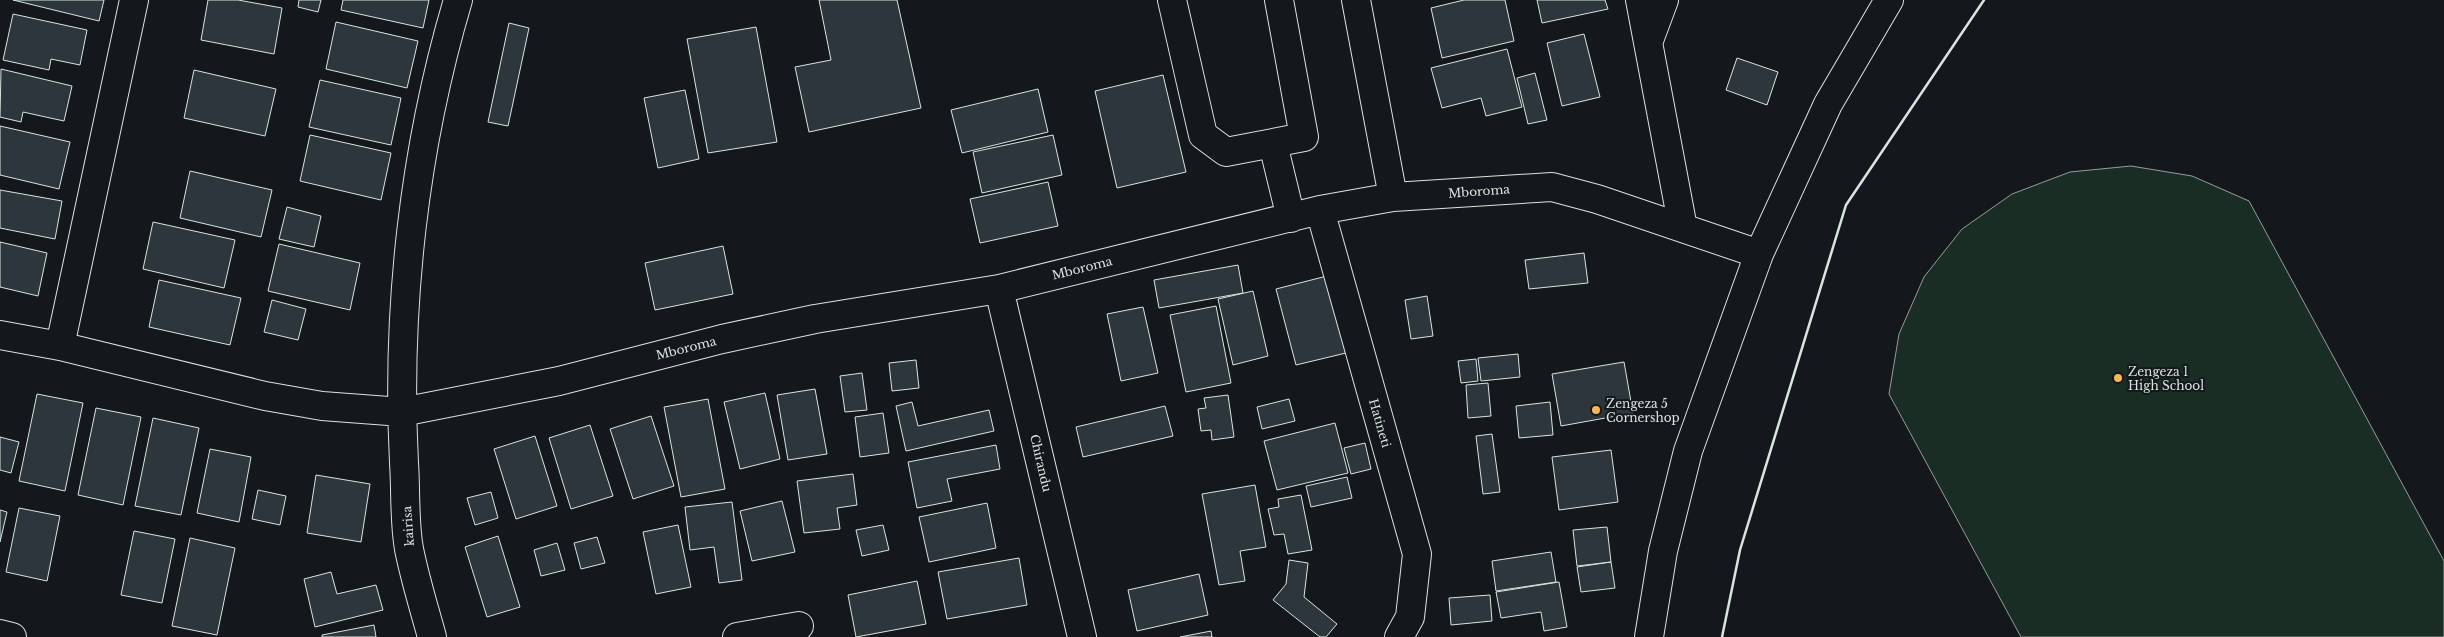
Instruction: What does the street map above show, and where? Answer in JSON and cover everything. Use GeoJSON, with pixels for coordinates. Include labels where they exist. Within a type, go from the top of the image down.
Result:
{"type":"FeatureCollection","features":[{"type":"Feature","properties":{"kind":"street"},"geometry":{"type":"LineString","coordinates":[[60,346],[134,0]]}},
{"type":"Feature","properties":{"kind":"street","name":"kairisa"},"geometry":{"type":"LineString","coordinates":[[432,637],[409,548],[402,412],[406,295],[419,177],[441,56],[458,0]]}},
{"type":"Feature","properties":{"kind":"street"},"geometry":{"type":"LineString","coordinates":[[1172,0],[1203,135],[1226,152],[1304,137],[1279,0]]}},
{"type":"Feature","properties":{"kind":"street"},"geometry":{"type":"LineString","coordinates":[[1356,0],[1393,196]]}},
{"type":"Feature","properties":{"kind":"street"},"geometry":{"type":"LineString","coordinates":[[1640,0],[1682,228]]}},
{"type":"Feature","properties":{"kind":"street"},"geometry":{"type":"LineString","coordinates":[[1648,44],[1664,0]]}},
{"type":"Feature","properties":{"kind":"street"},"geometry":{"type":"LineString","coordinates":[[1649,637],[1663,552],[1688,451],[1760,254],[1828,104],[1889,0]]}},
{"type":"Feature","properties":{"kind":"street"},"geometry":{"type":"LineString","coordinates":[[1273,144],[1291,218]]}},
{"type":"Feature","properties":{"kind":"street","name":"Mboroma"},"geometry":{"type":"LineString","coordinates":[[0,335],[60,346],[265,396],[322,406],[402,412],[559,381],[722,339],[815,319],[999,289],[1320,210],[1393,196],[1552,187],[1598,199],[1760,254]]}},
{"type":"Feature","properties":{"kind":"street","name":"Hatineti"},"geometry":{"type":"LineString","coordinates":[[1320,210],[1417,554],[1410,617],[1399,637]]}},
{"type":"Feature","properties":{"kind":"street","name":"Chirandu"},"geometry":{"type":"LineString","coordinates":[[999,289],[1082,637]]}},
{"type":"Feature","properties":{"kind":"street"},"geometry":{"type":"LineString","coordinates":[[737,637],[799,626]]}},
{"type":"Feature","properties":{"kind":"street"},"geometry":{"type":"LineString","coordinates":[[0,634],[12,637]]}},
{"type":"Feature","properties":{"kind":"green space"},"geometry":{"type":"Polygon","coordinates":[[[2131,166],[2192,176],[2249,201],[2444,561],[2444,637],[2021,637],[1889,394],[1899,334],[1924,277],[1962,229],[2012,194],[2070,172],[2131,166]]]}},
{"type":"Feature","properties":{"kind":"building"},"geometry":{"type":"Polygon","coordinates":[[[13,0],[104,0],[99,21],[13,0]]]}},
{"type":"Feature","properties":{"kind":"building"},"geometry":{"type":"Polygon","coordinates":[[[208,0],[238,0],[282,8],[274,54],[201,40],[208,0]]]}},
{"type":"Feature","properties":{"kind":"building"},"geometry":{"type":"Polygon","coordinates":[[[299,0],[321,0],[318,12],[298,7],[299,0]]]}},
{"type":"Feature","properties":{"kind":"building"},"geometry":{"type":"Polygon","coordinates":[[[343,0],[429,0],[423,28],[341,10],[343,0]]]}},
{"type":"Feature","properties":{"kind":"building"},"geometry":{"type":"Polygon","coordinates":[[[819,0],[897,0],[921,108],[809,132],[795,67],[831,60],[819,0]]]}},
{"type":"Feature","properties":{"kind":"building"},"geometry":{"type":"Polygon","coordinates":[[[1464,0],[1505,0],[1514,41],[1442,58],[1431,8],[1464,0]]]}},
{"type":"Feature","properties":{"kind":"building"},"geometry":{"type":"Polygon","coordinates":[[[1537,0],[1605,0],[1608,9],[1542,23],[1537,0]]]}},
{"type":"Feature","properties":{"kind":"building"},"geometry":{"type":"Polygon","coordinates":[[[13,14],[87,30],[80,65],[51,59],[49,70],[3,60],[13,14]]]}},
{"type":"Feature","properties":{"kind":"building"},"geometry":{"type":"Polygon","coordinates":[[[336,22],[418,41],[407,88],[326,69],[336,22]]]}},
{"type":"Feature","properties":{"kind":"building"},"geometry":{"type":"Polygon","coordinates":[[[509,23],[529,28],[508,126],[488,122],[509,23]]]}},
{"type":"Feature","properties":{"kind":"building"},"geometry":{"type":"Polygon","coordinates":[[[756,27],[777,142],[708,153],[687,39],[756,27]]]}},
{"type":"Feature","properties":{"kind":"building"},"geometry":{"type":"Polygon","coordinates":[[[1584,34],[1600,97],[1562,106],[1547,43],[1584,34]]]}},
{"type":"Feature","properties":{"kind":"building"},"geometry":{"type":"Polygon","coordinates":[[[1507,49],[1522,107],[1486,116],[1481,98],[1442,108],[1431,68],[1507,49]]]}},
{"type":"Feature","properties":{"kind":"building"},"geometry":{"type":"Polygon","coordinates":[[[1737,58],[1778,72],[1767,105],[1726,90],[1737,58]]]}},
{"type":"Feature","properties":{"kind":"building"},"geometry":{"type":"Polygon","coordinates":[[[1,69],[72,86],[64,121],[23,112],[21,122],[0,117],[1,69]]]}},
{"type":"Feature","properties":{"kind":"building"},"geometry":{"type":"Polygon","coordinates":[[[194,70],[276,89],[265,136],[184,118],[194,70]]]}},
{"type":"Feature","properties":{"kind":"building"},"geometry":{"type":"Polygon","coordinates":[[[1535,73],[1547,120],[1528,124],[1517,78],[1535,73]]]}},
{"type":"Feature","properties":{"kind":"building"},"geometry":{"type":"Polygon","coordinates":[[[1163,75],[1186,172],[1117,188],[1095,91],[1163,75]]]}},
{"type":"Feature","properties":{"kind":"building"},"geometry":{"type":"Polygon","coordinates":[[[320,80],[401,98],[391,145],[309,127],[320,80]]]}},
{"type":"Feature","properties":{"kind":"building"},"geometry":{"type":"Polygon","coordinates":[[[1038,89],[1048,132],[962,153],[951,110],[1038,89]]]}},
{"type":"Feature","properties":{"kind":"building"},"geometry":{"type":"Polygon","coordinates":[[[685,90],[699,159],[658,168],[644,98],[685,90]]]}},
{"type":"Feature","properties":{"kind":"building"},"geometry":{"type":"Polygon","coordinates":[[[0,126],[70,142],[59,189],[0,175],[0,126]]]}},
{"type":"Feature","properties":{"kind":"building"},"geometry":{"type":"Polygon","coordinates":[[[310,135],[391,153],[381,200],[300,181],[310,135]]]}},
{"type":"Feature","properties":{"kind":"building"},"geometry":{"type":"Polygon","coordinates":[[[1053,135],[1062,175],[982,193],[973,152],[1053,135]]]}},
{"type":"Feature","properties":{"kind":"building"},"geometry":{"type":"Polygon","coordinates":[[[190,171],[272,190],[261,237],[180,218],[190,171]]]}},
{"type":"Feature","properties":{"kind":"building"},"geometry":{"type":"Polygon","coordinates":[[[1048,182],[1058,226],[980,243],[970,199],[1048,182]]]}},
{"type":"Feature","properties":{"kind":"building"},"geometry":{"type":"Polygon","coordinates":[[[0,190],[62,201],[55,239],[0,228],[0,190]]]}},
{"type":"Feature","properties":{"kind":"building"},"geometry":{"type":"Polygon","coordinates":[[[287,207],[321,216],[314,247],[279,239],[287,207]]]}},
{"type":"Feature","properties":{"kind":"building"},"geometry":{"type":"Polygon","coordinates":[[[153,222],[235,240],[224,288],[143,269],[153,222]]]}},
{"type":"Feature","properties":{"kind":"building"},"geometry":{"type":"Polygon","coordinates":[[[0,242],[47,253],[38,296],[0,287],[0,242]]]}},
{"type":"Feature","properties":{"kind":"building"},"geometry":{"type":"Polygon","coordinates":[[[279,244],[360,263],[350,310],[268,291],[279,244]]]}},
{"type":"Feature","properties":{"kind":"building"},"geometry":{"type":"Polygon","coordinates":[[[723,246],[733,294],[655,310],[645,263],[723,246]]]}},
{"type":"Feature","properties":{"kind":"building"},"geometry":{"type":"Polygon","coordinates":[[[1584,253],[1588,283],[1529,289],[1525,260],[1584,253]]]}},
{"type":"Feature","properties":{"kind":"building"},"geometry":{"type":"Polygon","coordinates":[[[1238,265],[1243,293],[1159,308],[1154,280],[1238,265]]]}},
{"type":"Feature","properties":{"kind":"building"},"geometry":{"type":"Polygon","coordinates":[[[1327,276],[1346,353],[1296,365],[1276,289],[1327,276]]]}},
{"type":"Feature","properties":{"kind":"building"},"geometry":{"type":"Polygon","coordinates":[[[159,280],[241,298],[230,345],[149,327],[159,280]]]}},
{"type":"Feature","properties":{"kind":"building"},"geometry":{"type":"Polygon","coordinates":[[[1253,291],[1268,356],[1233,365],[1218,299],[1253,291]]]}},
{"type":"Feature","properties":{"kind":"building"},"geometry":{"type":"Polygon","coordinates":[[[1427,296],[1433,336],[1411,339],[1405,300],[1427,296]]]}},
{"type":"Feature","properties":{"kind":"building"},"geometry":{"type":"Polygon","coordinates":[[[272,300],[306,309],[298,340],[264,332],[272,300]]]}},
{"type":"Feature","properties":{"kind":"building"},"geometry":{"type":"Polygon","coordinates":[[[1216,306],[1231,383],[1186,392],[1170,315],[1216,306]]]}},
{"type":"Feature","properties":{"kind":"building"},"geometry":{"type":"Polygon","coordinates":[[[1143,307],[1158,373],[1121,381],[1107,314],[1143,307]]]}},
{"type":"Feature","properties":{"kind":"building"},"geometry":{"type":"Polygon","coordinates":[[[1518,354],[1520,377],[1481,381],[1478,358],[1518,354]]]}},
{"type":"Feature","properties":{"kind":"building"},"geometry":{"type":"Polygon","coordinates":[[[1476,359],[1478,381],[1461,383],[1458,361],[1476,359]]]}},
{"type":"Feature","properties":{"kind":"building"},"geometry":{"type":"Polygon","coordinates":[[[916,360],[919,388],[892,391],[889,363],[916,360]]]}},
{"type":"Feature","properties":{"kind":"building"},"geometry":{"type":"Polygon","coordinates":[[[1624,362],[1633,413],[1561,426],[1552,374],[1624,362]]]}},
{"type":"Feature","properties":{"kind":"building"},"geometry":{"type":"Polygon","coordinates":[[[862,373],[867,410],[845,412],[840,376],[862,373]]]}},
{"type":"Feature","properties":{"kind":"building"},"geometry":{"type":"Polygon","coordinates":[[[1488,383],[1491,416],[1468,418],[1466,385],[1488,383]]]}},
{"type":"Feature","properties":{"kind":"building"},"geometry":{"type":"Polygon","coordinates":[[[815,389],[827,454],[788,460],[777,395],[815,389]]]}},
{"type":"Feature","properties":{"kind":"building"},"geometry":{"type":"Polygon","coordinates":[[[765,393],[780,459],[740,469],[724,402],[765,393]]]}},
{"type":"Feature","properties":{"kind":"building"},"geometry":{"type":"Polygon","coordinates":[[[37,394],[83,403],[65,491],[19,481],[37,394]]]}},
{"type":"Feature","properties":{"kind":"building"},"geometry":{"type":"Polygon","coordinates":[[[1228,395],[1234,437],[1212,440],[1211,430],[1201,431],[1198,409],[1206,408],[1204,398],[1228,395]]]}},
{"type":"Feature","properties":{"kind":"building"},"geometry":{"type":"Polygon","coordinates":[[[708,399],[725,489],[681,497],[664,407],[708,399]]]}},
{"type":"Feature","properties":{"kind":"building"},"geometry":{"type":"Polygon","coordinates":[[[1289,399],[1295,421],[1262,429],[1257,407],[1289,399]]]}},
{"type":"Feature","properties":{"kind":"building"},"geometry":{"type":"Polygon","coordinates":[[[912,402],[918,426],[989,410],[994,431],[906,451],[896,406],[912,402]]]}},
{"type":"Feature","properties":{"kind":"building"},"geometry":{"type":"Polygon","coordinates":[[[1550,402],[1553,435],[1519,438],[1516,406],[1550,402]]]}},
{"type":"Feature","properties":{"kind":"building"},"geometry":{"type":"Polygon","coordinates":[[[1165,406],[1173,436],[1083,457],[1076,427],[1165,406]]]}},
{"type":"Feature","properties":{"kind":"building"},"geometry":{"type":"Polygon","coordinates":[[[96,408],[141,417],[123,505],[78,495],[96,408]]]}},
{"type":"Feature","properties":{"kind":"building"},"geometry":{"type":"Polygon","coordinates":[[[883,413],[889,453],[860,457],[855,417],[883,413]]]}},
{"type":"Feature","properties":{"kind":"building"},"geometry":{"type":"Polygon","coordinates":[[[651,416],[674,486],[633,499],[610,429],[651,416]]]}},
{"type":"Feature","properties":{"kind":"building"},"geometry":{"type":"Polygon","coordinates":[[[153,418],[199,428],[181,515],[135,506],[153,418]]]}},
{"type":"Feature","properties":{"kind":"building"},"geometry":{"type":"Polygon","coordinates":[[[1335,423],[1348,473],[1277,490],[1264,441],[1335,423]]]}},
{"type":"Feature","properties":{"kind":"building"},"geometry":{"type":"Polygon","coordinates":[[[590,425],[613,496],[571,509],[549,438],[590,425]]]}},
{"type":"Feature","properties":{"kind":"building"},"geometry":{"type":"Polygon","coordinates":[[[1492,434],[1500,492],[1483,494],[1476,436],[1492,434]]]}},
{"type":"Feature","properties":{"kind":"building"},"geometry":{"type":"Polygon","coordinates":[[[535,436],[557,506],[516,519],[494,449],[535,436]]]}},
{"type":"Feature","properties":{"kind":"building"},"geometry":{"type":"Polygon","coordinates":[[[0,437],[19,442],[11,473],[0,470],[0,437]]]}},
{"type":"Feature","properties":{"kind":"building"},"geometry":{"type":"Polygon","coordinates":[[[1365,443],[1371,469],[1351,474],[1344,448],[1365,443]]]}},
{"type":"Feature","properties":{"kind":"building"},"geometry":{"type":"Polygon","coordinates":[[[996,445],[1000,469],[947,479],[952,501],[917,508],[908,462],[996,445]]]}},
{"type":"Feature","properties":{"kind":"building"},"geometry":{"type":"Polygon","coordinates":[[[210,449],[251,457],[239,522],[197,513],[210,449]]]}},
{"type":"Feature","properties":{"kind":"building"},"geometry":{"type":"Polygon","coordinates":[[[1611,450],[1618,502],[1559,510],[1552,457],[1611,450]]]}},
{"type":"Feature","properties":{"kind":"building"},"geometry":{"type":"Polygon","coordinates":[[[853,474],[857,505],[837,508],[840,529],[804,533],[797,481],[853,474]]]}},
{"type":"Feature","properties":{"kind":"building"},"geometry":{"type":"Polygon","coordinates":[[[316,475],[370,484],[361,542],[307,533],[316,475]]]}},
{"type":"Feature","properties":{"kind":"building"},"geometry":{"type":"Polygon","coordinates":[[[1347,477],[1352,498],[1311,507],[1306,486],[1347,477]]]}},
{"type":"Feature","properties":{"kind":"building"},"geometry":{"type":"Polygon","coordinates":[[[1255,485],[1266,547],[1240,551],[1245,581],[1219,585],[1202,494],[1255,485]]]}},
{"type":"Feature","properties":{"kind":"building"},"geometry":{"type":"Polygon","coordinates":[[[258,490],[286,496],[280,525],[252,519],[258,490]]]}},
{"type":"Feature","properties":{"kind":"building"},"geometry":{"type":"Polygon","coordinates":[[[491,492],[498,518],[475,525],[467,498],[491,492]]]}},
{"type":"Feature","properties":{"kind":"building"},"geometry":{"type":"Polygon","coordinates":[[[1301,495],[1312,550],[1288,554],[1284,534],[1274,535],[1268,509],[1279,507],[1278,499],[1301,495]]]}},
{"type":"Feature","properties":{"kind":"building"},"geometry":{"type":"Polygon","coordinates":[[[782,501],[795,552],[752,561],[740,511],[782,501]]]}},
{"type":"Feature","properties":{"kind":"building"},"geometry":{"type":"Polygon","coordinates":[[[732,502],[742,580],[719,583],[714,547],[690,550],[685,507],[732,502]]]}},
{"type":"Feature","properties":{"kind":"building"},"geometry":{"type":"Polygon","coordinates":[[[987,503],[996,548],[929,562],[919,517],[987,503]]]}},
{"type":"Feature","properties":{"kind":"building"},"geometry":{"type":"Polygon","coordinates":[[[19,508],[60,516],[47,581],[6,572],[19,508]]]}},
{"type":"Feature","properties":{"kind":"building"},"geometry":{"type":"Polygon","coordinates":[[[0,510],[7,512],[0,542],[0,510]]]}},
{"type":"Feature","properties":{"kind":"building"},"geometry":{"type":"Polygon","coordinates":[[[678,525],[691,587],[656,594],[643,532],[678,525]]]}},
{"type":"Feature","properties":{"kind":"building"},"geometry":{"type":"Polygon","coordinates":[[[883,525],[889,550],[862,556],[856,530],[883,525]]]}},
{"type":"Feature","properties":{"kind":"building"},"geometry":{"type":"Polygon","coordinates":[[[1607,527],[1611,562],[1577,566],[1573,530],[1607,527]]]}},
{"type":"Feature","properties":{"kind":"building"},"geometry":{"type":"Polygon","coordinates":[[[134,531],[175,539],[162,603],[121,595],[134,531]]]}},
{"type":"Feature","properties":{"kind":"building"},"geometry":{"type":"Polygon","coordinates":[[[498,536],[520,607],[487,617],[465,547],[498,536]]]}},
{"type":"Feature","properties":{"kind":"building"},"geometry":{"type":"Polygon","coordinates":[[[597,537],[605,563],[581,569],[574,543],[597,537]]]}},
{"type":"Feature","properties":{"kind":"building"},"geometry":{"type":"Polygon","coordinates":[[[190,538],[235,548],[217,635],[172,626],[190,538]]]}},
{"type":"Feature","properties":{"kind":"building"},"geometry":{"type":"Polygon","coordinates":[[[557,543],[565,570],[541,576],[534,550],[557,543]]]}},
{"type":"Feature","properties":{"kind":"building"},"geometry":{"type":"Polygon","coordinates":[[[1551,552],[1556,582],[1496,591],[1492,561],[1551,552]]]}},
{"type":"Feature","properties":{"kind":"building"},"geometry":{"type":"Polygon","coordinates":[[[1019,558],[1027,605],[947,619],[938,572],[1019,558]]]}},
{"type":"Feature","properties":{"kind":"building"},"geometry":{"type":"Polygon","coordinates":[[[1289,560],[1308,563],[1304,597],[1337,624],[1326,637],[1320,637],[1273,600],[1286,584],[1289,560]]]}},
{"type":"Feature","properties":{"kind":"building"},"geometry":{"type":"Polygon","coordinates":[[[1611,562],[1615,588],[1581,592],[1577,567],[1611,562]]]}},
{"type":"Feature","properties":{"kind":"building"},"geometry":{"type":"Polygon","coordinates":[[[331,572],[337,594],[376,585],[383,610],[315,627],[304,579],[331,572]]]}},
{"type":"Feature","properties":{"kind":"building"},"geometry":{"type":"Polygon","coordinates":[[[1199,574],[1208,615],[1137,631],[1128,590],[1199,574]]]}},
{"type":"Feature","properties":{"kind":"building"},"geometry":{"type":"Polygon","coordinates":[[[917,581],[926,624],[856,637],[848,595],[917,581]]]}},
{"type":"Feature","properties":{"kind":"building"},"geometry":{"type":"Polygon","coordinates":[[[1559,582],[1567,627],[1544,631],[1541,612],[1501,618],[1496,592],[1559,582]]]}},
{"type":"Feature","properties":{"kind":"building"},"geometry":{"type":"Polygon","coordinates":[[[1490,595],[1492,621],[1451,625],[1449,598],[1490,595]]]}},
{"type":"Feature","properties":{"kind":"building"},"geometry":{"type":"Polygon","coordinates":[[[374,625],[376,637],[322,637],[322,635],[374,625]]]}},
{"type":"Feature","properties":{"kind":"building"},"geometry":{"type":"Polygon","coordinates":[[[1211,631],[1212,637],[1180,637],[1211,631]]]}},
{"type":"Feature","properties":{"kind":"wall"},"geometry":{"type":"LineString","coordinates":[[1722,637],[1740,550],[1846,205],[1984,0]]}},
{"type":"Feature","properties":{"kind":"place","name":"Zengeza 1 High School"},"geometry":{"type":"Point","coordinates":[2118,378]}},
{"type":"Feature","properties":{"kind":"place","name":"Zengeza 5 Cornershop"},"geometry":{"type":"Point","coordinates":[1596,410]}}]}
